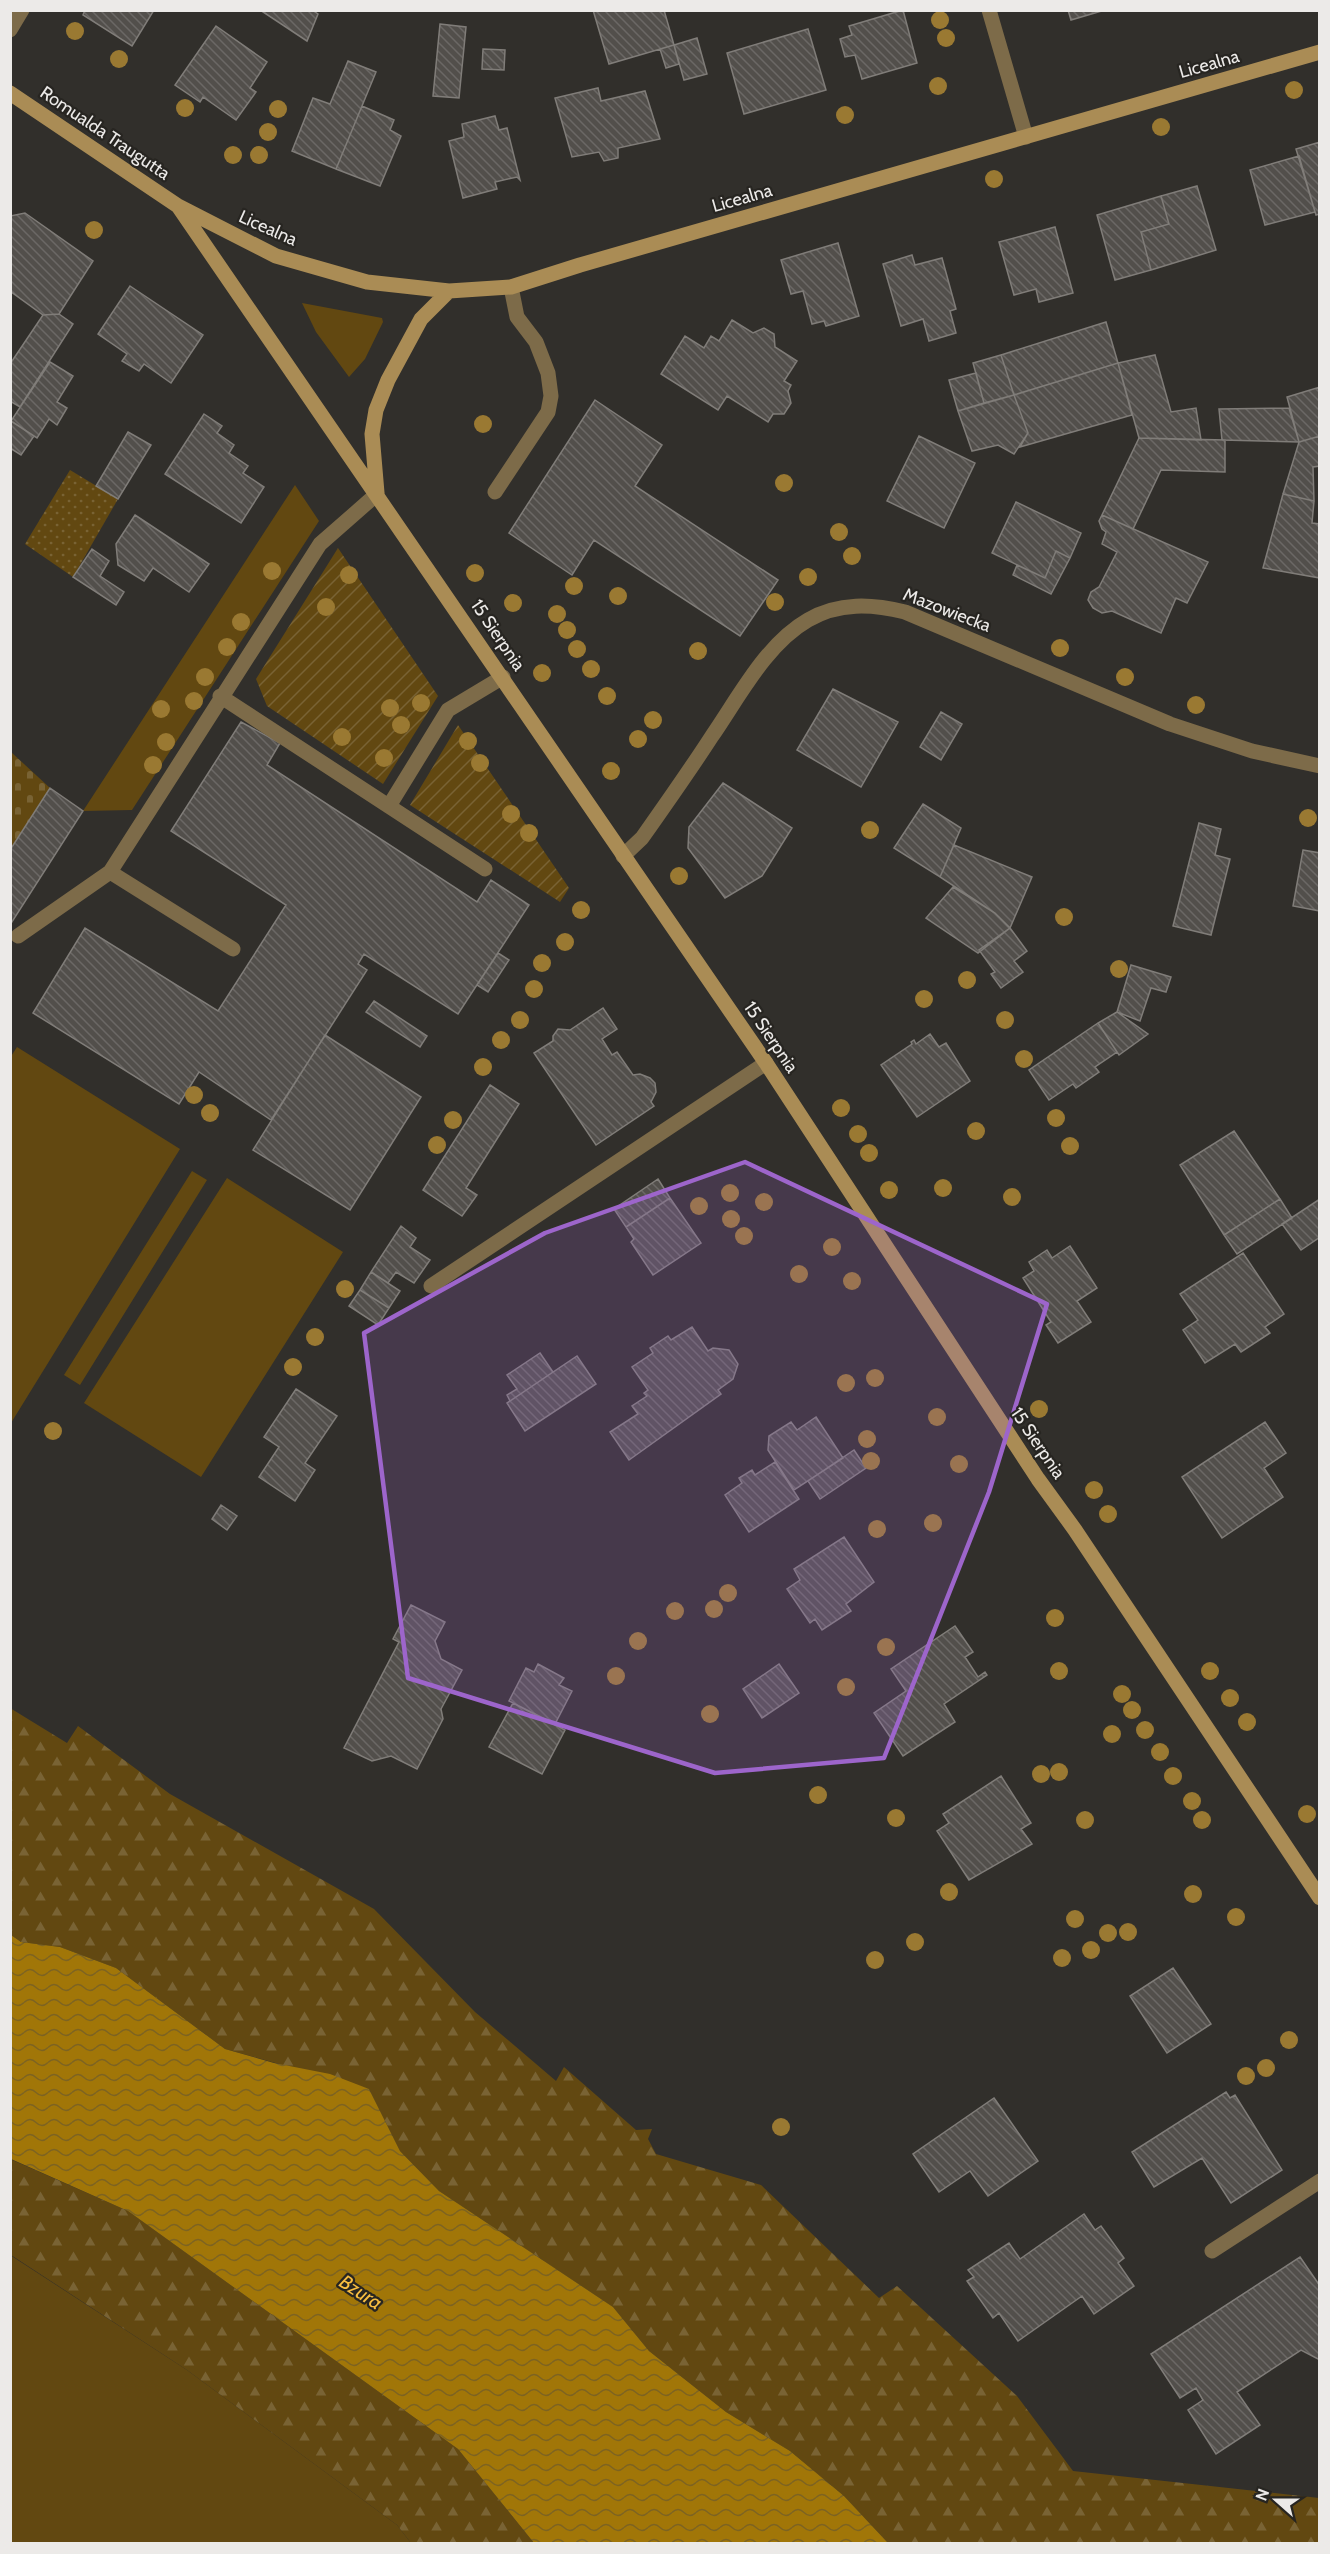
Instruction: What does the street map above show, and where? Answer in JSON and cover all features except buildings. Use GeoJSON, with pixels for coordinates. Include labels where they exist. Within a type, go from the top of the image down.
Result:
{"type":"FeatureCollection","features":[{"type":"Feature","properties":{"kind":"street"},"geometry":{"type":"LineString","coordinates":[[10,30],[22,10]]}},
{"type":"Feature","properties":{"kind":"street"},"geometry":{"type":"LineString","coordinates":[[989,10],[1026,137]]}},
{"type":"Feature","properties":{"kind":"street","name":"Licealna"},"geometry":{"type":"LineString","coordinates":[[178,206],[276,256],[367,282],[448,291],[512,287],[580,265],[1320,52]]}},
{"type":"Feature","properties":{"kind":"street","name":"Romualda Traugutta"},"geometry":{"type":"LineString","coordinates":[[10,93],[178,206]]}},
{"type":"Feature","properties":{"kind":"street","name":"15 Sierpnia"},"geometry":{"type":"LineString","coordinates":[[178,206],[766,1063],[1038,1479],[1076,1530],[1320,1898]]}},
{"type":"Feature","properties":{"kind":"street"},"geometry":{"type":"LineString","coordinates":[[495,492],[548,412],[551,396],[548,373],[536,342],[517,317],[512,287]]}},
{"type":"Feature","properties":{"kind":"street"},"geometry":{"type":"LineString","coordinates":[[18,936],[110,872],[220,696],[320,544],[377,494],[372,434],[376,410],[388,380],[420,319],[448,291]]}},
{"type":"Feature","properties":{"kind":"street","name":"Mazowiecka"},"geometry":{"type":"LineString","coordinates":[[623,856],[642,838],[749,681],[784,639],[807,620],[830,610],[855,605],[880,606],[906,612],[1170,724],[1252,751],[1320,766]]}},
{"type":"Feature","properties":{"kind":"street"},"geometry":{"type":"LineString","coordinates":[[389,806],[448,710],[503,677]]}},
{"type":"Feature","properties":{"kind":"street"},"geometry":{"type":"LineString","coordinates":[[220,696],[485,869]]}},
{"type":"Feature","properties":{"kind":"street"},"geometry":{"type":"LineString","coordinates":[[110,872],[233,949]]}},
{"type":"Feature","properties":{"kind":"street"},"geometry":{"type":"LineString","coordinates":[[431,1286],[766,1063]]}},
{"type":"Feature","properties":{"kind":"street"},"geometry":{"type":"LineString","coordinates":[[1212,2251],[1320,2181]]}},
{"type":"Feature","properties":{"kind":"highlighted area"},"geometry":{"type":"Polygon","coordinates":[[[745,1162],[1047,1304],[989,1492],[884,1758],[715,1773],[408,1678],[364,1333],[545,1233],[745,1162]]]}},
{"type":"Feature","properties":{"kind":"green space"},"geometry":{"type":"Polygon","coordinates":[[[302,303],[382,318],[383,322],[365,359],[349,377],[316,332],[302,303]]]}},
{"type":"Feature","properties":{"kind":"green space"},"geometry":{"type":"Polygon","coordinates":[[[70,470],[118,499],[73,577],[25,544],[70,470]]]}},
{"type":"Feature","properties":{"kind":"green space"},"geometry":{"type":"Polygon","coordinates":[[[295,485],[319,521],[132,810],[83,811],[295,485]]]}},
{"type":"Feature","properties":{"kind":"green space"},"geometry":{"type":"Polygon","coordinates":[[[338,548],[438,696],[383,784],[267,706],[256,679],[338,548]]]}},
{"type":"Feature","properties":{"kind":"green space"},"geometry":{"type":"Polygon","coordinates":[[[458,725],[569,888],[560,902],[410,805],[458,725]]]}},
{"type":"Feature","properties":{"kind":"green space"},"geometry":{"type":"Polygon","coordinates":[[[11,752],[50,788],[11,849],[11,752]]]}},
{"type":"Feature","properties":{"kind":"green space"},"geometry":{"type":"Polygon","coordinates":[[[17,1047],[180,1149],[11,1423],[10,1058],[17,1047]]]}},
{"type":"Feature","properties":{"kind":"green space"},"geometry":{"type":"Polygon","coordinates":[[[192,1171],[207,1180],[80,1385],[64,1375],[192,1171]]]}},
{"type":"Feature","properties":{"kind":"green space"},"geometry":{"type":"Polygon","coordinates":[[[227,1178],[343,1252],[201,1477],[84,1403],[227,1178]]]}},
{"type":"Feature","properties":{"kind":"green space"},"geometry":{"type":"Polygon","coordinates":[[[10,1708],[67,1743],[78,1726],[170,1794],[374,1909],[475,2012],[556,2081],[564,2067],[636,2130],[652,2129],[648,2139],[656,2154],[761,2185],[879,2298],[897,2286],[1017,2396],[1073,2471],[1319,2498],[1319,2543],[888,2543],[844,2496],[790,2451],[726,2412],[649,2351],[613,2307],[439,2191],[400,2151],[369,2089],[225,2049],[116,1968],[60,1947],[21,1942],[11,1935],[10,1708]]]}},
{"type":"Feature","properties":{"kind":"green space"},"geometry":{"type":"Polygon","coordinates":[[[10,2159],[128,2211],[458,2449],[534,2543],[411,2543],[397,2525],[187,2370],[11,2255],[10,2159]]]}},
{"type":"Feature","properties":{"kind":"green space"},"geometry":{"type":"Polygon","coordinates":[[[10,2255],[187,2370],[397,2525],[411,2543],[11,2543],[10,2255]]]}},
{"type":"Feature","properties":{"kind":"water","name":"Bzura"},"geometry":{"type":"Polygon","coordinates":[[[11,1935],[21,1942],[60,1947],[116,1968],[225,2049],[274,2063],[330,2074],[369,2089],[400,2151],[439,2191],[613,2307],[649,2351],[726,2412],[790,2451],[844,2496],[888,2543],[534,2543],[458,2449],[128,2211],[11,2159],[11,1935]]]}}]}
